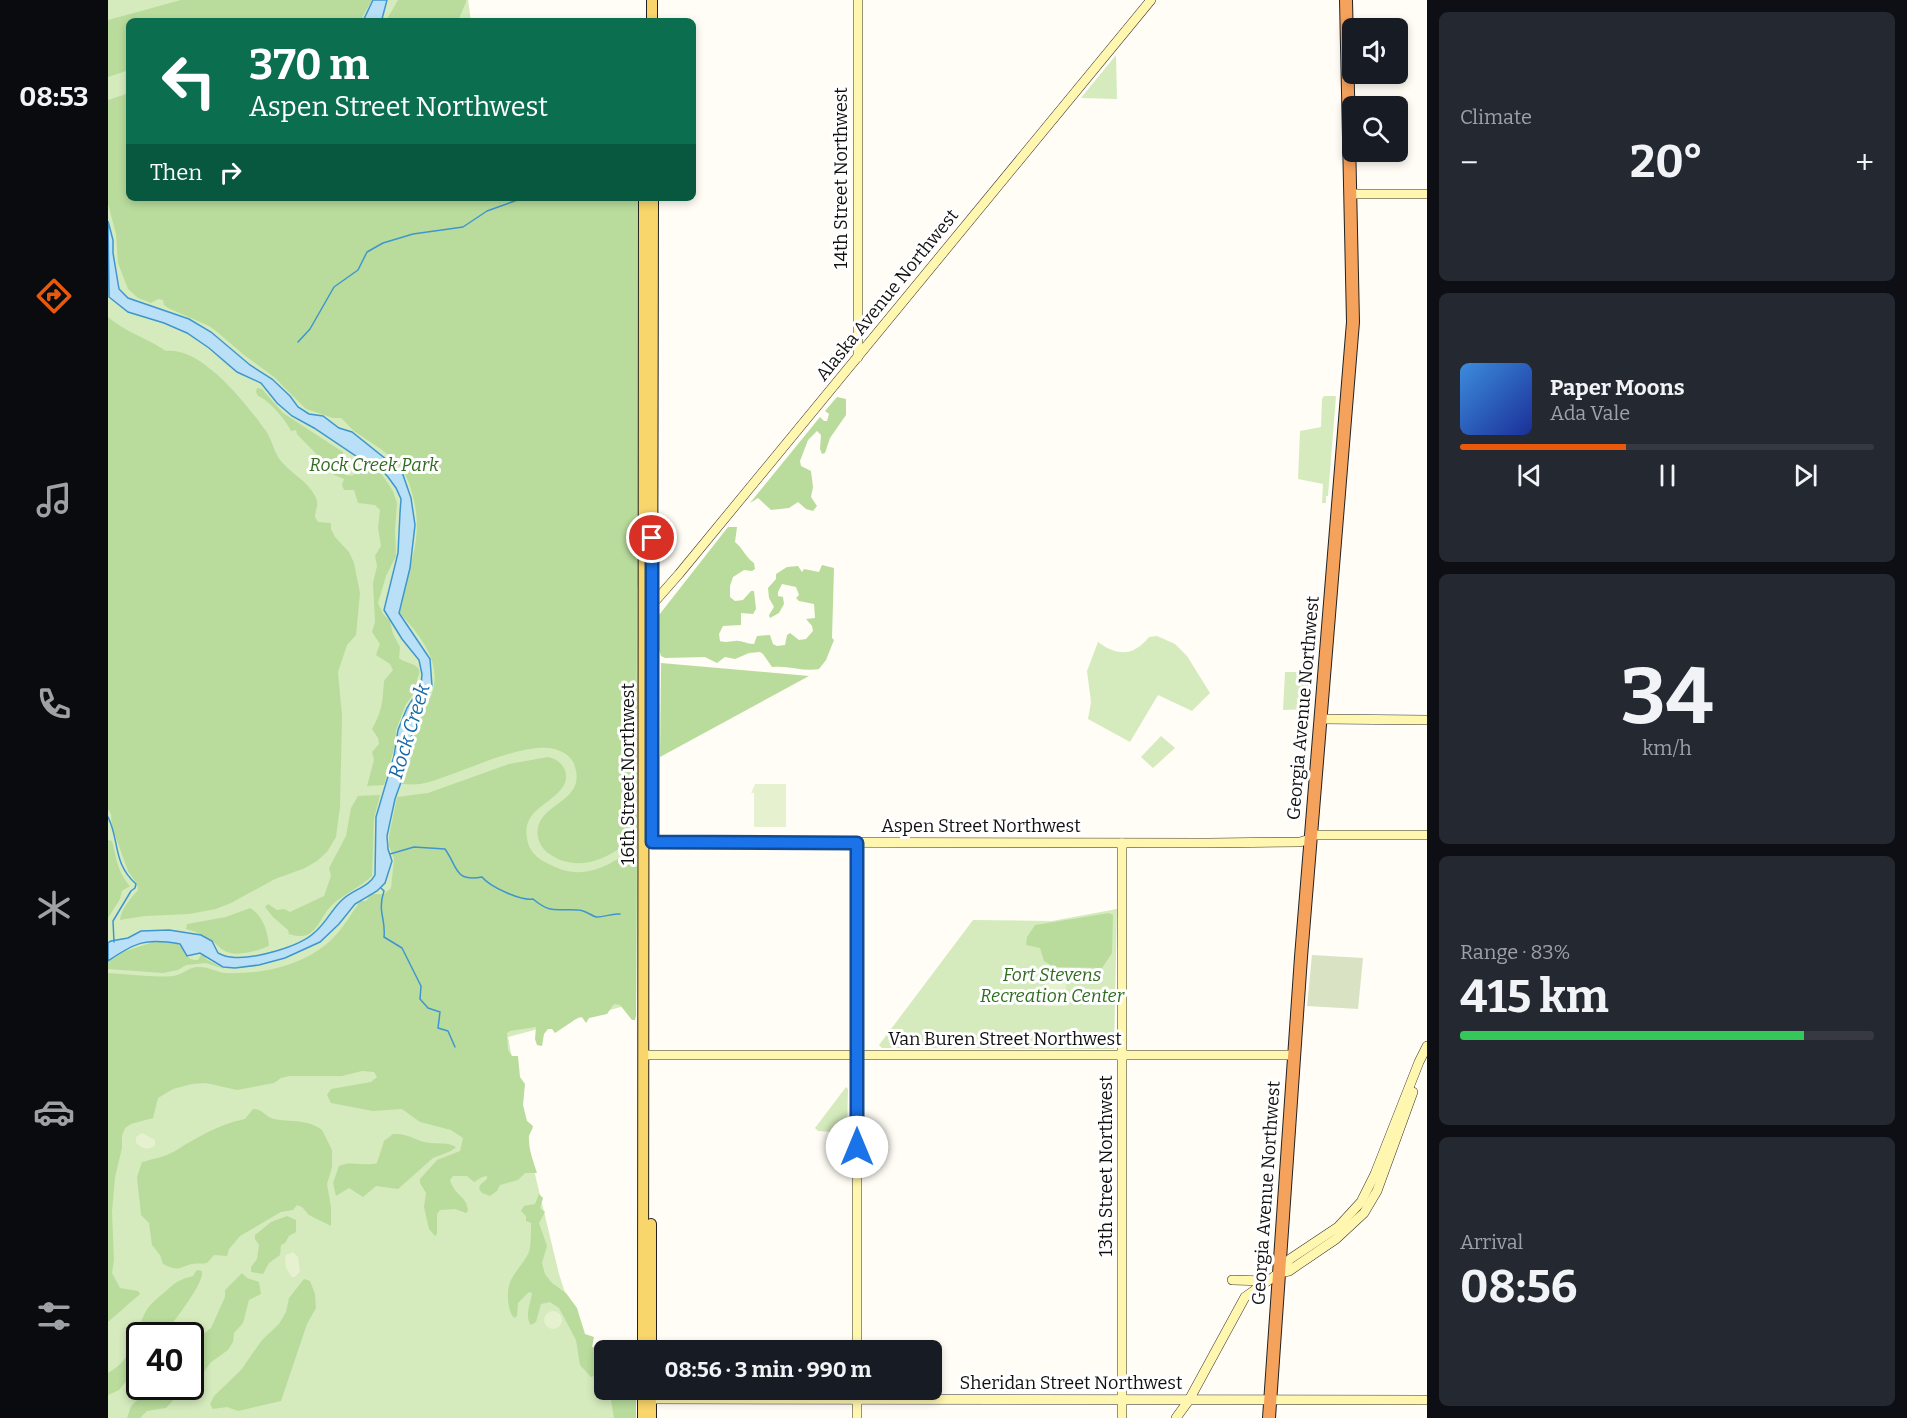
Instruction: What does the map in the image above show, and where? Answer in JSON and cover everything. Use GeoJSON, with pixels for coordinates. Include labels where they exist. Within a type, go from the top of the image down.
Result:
{"type":"FeatureCollection","features":[{"type":"Feature","properties":{"kind":"highway","name":"Georgia Avenue Northwest"},"geometry":{"type":"LineString","coordinates":[[1269,1418],[1310,837],[1353,322],[1346,0]]}},
{"type":"Feature","properties":{"kind":"main road"},"geometry":{"type":"LineString","coordinates":[[645,0],[645,18]]}},
{"type":"Feature","properties":{"kind":"main road"},"geometry":{"type":"LineString","coordinates":[[652,0],[652,18]]}},
{"type":"Feature","properties":{"kind":"main road","name":"16th Street Northwest"},"geometry":{"type":"LineString","coordinates":[[643,1340],[648,842],[644,201]]}},
{"type":"Feature","properties":{"kind":"main road","name":"16th Street Northwest"},"geometry":{"type":"LineString","coordinates":[[648,602],[653,201]]}},
{"type":"Feature","properties":{"kind":"main road","name":"16th Street Northwest"},"geometry":{"type":"LineString","coordinates":[[647,1055],[651,1340]]}},
{"type":"Feature","properties":{"kind":"main road"},"geometry":{"type":"LineString","coordinates":[[643,1418],[646,1400]]}},
{"type":"Feature","properties":{"kind":"main road"},"geometry":{"type":"LineString","coordinates":[[648,1400],[651,1418]]}},
{"type":"Feature","properties":{"kind":"street","name":"14th Street Northwest"},"geometry":{"type":"LineString","coordinates":[[858,0],[858,357]]}},
{"type":"Feature","properties":{"kind":"street","name":"Alaska Avenue Northwest"},"geometry":{"type":"LineString","coordinates":[[648,602],[679,574],[1151,0]]}},
{"type":"Feature","properties":{"kind":"street"},"geometry":{"type":"LineString","coordinates":[[1352,194],[1427,194]]}},
{"type":"Feature","properties":{"kind":"street"},"geometry":{"type":"LineString","coordinates":[[1321,719],[1427,720]]}},
{"type":"Feature","properties":{"kind":"street","name":"Aspen Street Northwest"},"geometry":{"type":"LineString","coordinates":[[648,842],[1300,842],[1310,837],[1427,835]]}},
{"type":"Feature","properties":{"kind":"street"},"geometry":{"type":"LineString","coordinates":[[857,843],[857,1340]]}},
{"type":"Feature","properties":{"kind":"street","name":"13th Street Northwest"},"geometry":{"type":"LineString","coordinates":[[1122,843],[1122,1418]]}},
{"type":"Feature","properties":{"kind":"street"},"geometry":{"type":"LineString","coordinates":[[1334,1235],[1368,1189],[1427,1046]]}},
{"type":"Feature","properties":{"kind":"street","name":"Van Buren Street Northwest"},"geometry":{"type":"LineString","coordinates":[[647,1055],[1294,1055]]}},
{"type":"Feature","properties":{"kind":"street"},"geometry":{"type":"LineString","coordinates":[[1176,1418],[1189,1400],[1243,1300],[1279,1273],[1289,1271],[1334,1235],[1359,1220],[1377,1191],[1427,1059]]}},
{"type":"Feature","properties":{"kind":"street"},"geometry":{"type":"LineString","coordinates":[[1232,1280],[1267,1281]]}},
{"type":"Feature","properties":{"kind":"street"},"geometry":{"type":"LineString","coordinates":[[857,1400],[857,1418]]}},
{"type":"Feature","properties":{"kind":"street","name":"Sheridan Street Northwest"},"geometry":{"type":"LineString","coordinates":[[942,1400],[1427,1400]]}},
{"type":"Feature","properties":{"kind":"green space","name":"Rock Creek Park"},"geometry":{"type":"Polygon","coordinates":[[[108,0],[468,0],[471,18],[126,18],[126,201],[157,201],[641,253],[636,1003],[508,1037],[527,1141],[559,1274],[568,1302],[594,1354],[594,1400],[618,1400],[622,1407],[636,1418],[108,1418],[108,0]]]}},
{"type":"Feature","properties":{"kind":"green space"},"geometry":{"type":"Polygon","coordinates":[[[181,0],[372,0],[362,18],[126,18],[126,71],[108,77],[108,20],[181,0]]]}},
{"type":"Feature","properties":{"kind":"green space"},"geometry":{"type":"Polygon","coordinates":[[[398,0],[466,0],[459,18],[388,18],[398,0]]]}},
{"type":"Feature","properties":{"kind":"green space"},"geometry":{"type":"Polygon","coordinates":[[[1116,55],[1117,99],[1081,98],[1116,55]]]}},
{"type":"Feature","properties":{"kind":"green space"},"geometry":{"type":"Polygon","coordinates":[[[126,94],[126,201],[641,201],[640,579],[637,589],[635,802],[637,835],[623,846],[605,857],[586,863],[576,863],[557,859],[540,843],[537,832],[539,824],[549,810],[570,793],[577,778],[573,762],[560,751],[546,748],[530,749],[511,753],[435,780],[418,784],[402,784],[410,763],[417,726],[432,693],[434,681],[434,669],[426,647],[396,609],[414,552],[416,538],[416,509],[408,480],[401,468],[390,457],[354,431],[341,418],[333,418],[306,409],[274,377],[209,326],[168,308],[164,305],[163,300],[158,299],[151,303],[138,298],[128,289],[118,263],[116,234],[108,204],[108,100],[126,94]]]}},
{"type":"Feature","properties":{"kind":"green space"},"geometry":{"type":"Polygon","coordinates":[[[108,317],[166,351],[180,352],[194,358],[208,367],[236,393],[266,431],[280,460],[312,490],[317,502],[315,517],[318,522],[331,523],[335,537],[349,552],[354,563],[360,593],[356,635],[347,645],[338,672],[342,716],[340,807],[336,837],[327,852],[305,868],[275,879],[216,909],[189,914],[145,916],[120,920],[124,908],[138,890],[137,884],[128,871],[108,809],[108,317]]]}},
{"type":"Feature","properties":{"kind":"green space"},"geometry":{"type":"Polygon","coordinates":[[[257,388],[262,389],[283,413],[343,452],[340,469],[343,474],[354,475],[361,467],[370,467],[381,473],[393,491],[397,503],[396,556],[386,576],[378,603],[383,614],[390,621],[393,634],[400,647],[399,658],[417,667],[419,674],[417,679],[420,685],[406,704],[396,730],[395,745],[384,785],[367,786],[374,760],[372,752],[379,744],[372,729],[381,706],[384,681],[393,670],[390,664],[376,655],[380,644],[372,632],[375,622],[373,583],[377,566],[375,556],[381,546],[378,528],[380,510],[375,505],[358,503],[354,490],[344,490],[342,485],[344,479],[332,474],[296,430],[291,431],[276,410],[258,396],[257,388]]]}},
{"type":"Feature","properties":{"kind":"green space"},"geometry":{"type":"Polygon","coordinates":[[[1324,396],[1336,396],[1328,496],[1326,496],[1326,503],[1322,503],[1323,484],[1298,479],[1300,431],[1321,427],[1324,396]]]}},
{"type":"Feature","properties":{"kind":"green space"},"geometry":{"type":"Polygon","coordinates":[[[837,397],[846,399],[846,415],[830,438],[825,453],[822,454],[820,449],[821,435],[817,431],[808,440],[800,461],[801,466],[811,471],[813,487],[811,497],[817,506],[813,511],[806,509],[798,502],[789,508],[771,510],[758,498],[750,503],[820,417],[827,421],[829,414],[825,411],[837,397]]]}},
{"type":"Feature","properties":{"kind":"green space"},"geometry":{"type":"Polygon","coordinates":[[[728,527],[737,527],[735,542],[754,563],[755,569],[744,570],[733,577],[730,597],[735,601],[743,600],[751,591],[754,591],[756,609],[753,614],[741,613],[741,625],[723,626],[719,634],[720,641],[754,644],[757,636],[770,635],[773,644],[777,646],[785,645],[787,635],[790,633],[799,640],[806,639],[813,631],[806,619],[815,618],[814,604],[799,601],[796,598],[799,595],[796,587],[782,584],[778,596],[783,597],[784,604],[779,613],[770,618],[769,615],[774,607],[769,598],[768,588],[776,579],[776,574],[787,567],[798,566],[802,572],[804,569],[819,572],[822,565],[834,568],[832,638],[834,640],[826,660],[819,669],[772,667],[760,652],[749,653],[735,659],[725,657],[717,663],[705,657],[665,658],[661,656],[659,615],[728,527]]]}},
{"type":"Feature","properties":{"kind":"green space"},"geometry":{"type":"Polygon","coordinates":[[[1157,636],[1175,644],[1187,656],[1210,693],[1192,711],[1158,695],[1130,742],[1088,719],[1091,702],[1087,671],[1098,642],[1112,650],[1125,652],[1137,648],[1149,637],[1157,636]]]}},
{"type":"Feature","properties":{"kind":"green space"},"geometry":{"type":"Polygon","coordinates":[[[661,663],[809,676],[660,757],[661,663]]]}},
{"type":"Feature","properties":{"kind":"green space"},"geometry":{"type":"Polygon","coordinates":[[[1285,672],[1313,672],[1310,709],[1283,710],[1285,672]]]}},
{"type":"Feature","properties":{"kind":"green space"},"geometry":{"type":"Polygon","coordinates":[[[1161,736],[1175,748],[1153,768],[1141,757],[1161,736]]]}},
{"type":"Feature","properties":{"kind":"green space"},"geometry":{"type":"Polygon","coordinates":[[[548,757],[561,764],[566,778],[562,788],[531,816],[528,823],[526,832],[528,843],[534,854],[559,869],[584,872],[600,868],[637,851],[636,1016],[635,1020],[632,1020],[620,1005],[614,1004],[607,1014],[589,1018],[586,1023],[582,1017],[579,1017],[555,1033],[552,1029],[548,1029],[544,1034],[542,1046],[537,1045],[535,1039],[536,1027],[507,1033],[508,1050],[512,1056],[518,1056],[520,1077],[525,1084],[523,1105],[527,1121],[533,1126],[529,1144],[537,1173],[525,1173],[518,1180],[500,1185],[497,1191],[490,1196],[479,1189],[487,1176],[474,1182],[467,1176],[453,1176],[450,1180],[452,1186],[465,1202],[468,1211],[466,1213],[455,1209],[440,1210],[437,1214],[437,1234],[435,1236],[429,1229],[424,1207],[426,1193],[420,1179],[437,1160],[460,1151],[463,1138],[451,1130],[420,1122],[402,1109],[373,1111],[331,1103],[327,1095],[331,1089],[371,1082],[377,1077],[374,1072],[362,1071],[342,1076],[289,1076],[274,1083],[237,1090],[206,1083],[173,1089],[158,1098],[153,1118],[131,1124],[125,1128],[122,1136],[112,1212],[114,1260],[112,1273],[120,1288],[138,1291],[140,1294],[108,1322],[108,973],[173,976],[195,967],[225,973],[253,972],[283,966],[310,955],[337,934],[360,901],[366,901],[371,894],[384,894],[391,888],[394,859],[389,846],[389,836],[397,797],[428,793],[509,764],[548,757]]]}},
{"type":"Feature","properties":{"kind":"green space"},"geometry":{"type":"Polygon","coordinates":[[[755,784],[786,784],[786,827],[754,827],[754,793],[751,793],[755,784]]]}},
{"type":"Feature","properties":{"kind":"green space"},"geometry":{"type":"Polygon","coordinates":[[[380,795],[374,819],[372,876],[331,906],[311,933],[302,936],[289,934],[288,930],[265,907],[268,904],[277,910],[284,909],[290,912],[324,896],[331,876],[329,868],[346,836],[351,808],[358,796],[380,795]]]}},
{"type":"Feature","properties":{"kind":"green space"},"geometry":{"type":"Polygon","coordinates":[[[108,840],[112,841],[120,870],[130,886],[122,891],[120,899],[108,918],[108,840]]]}},
{"type":"Feature","properties":{"kind":"green space"},"geometry":{"type":"Polygon","coordinates":[[[250,908],[264,924],[269,946],[246,953],[228,952],[206,937],[186,929],[187,924],[226,917],[250,908]]]}},
{"type":"Feature","properties":{"kind":"green space","name":"Fort Stevens Recreation Center"},"geometry":{"type":"Polygon","coordinates":[[[1117,909],[1114,1049],[882,1048],[879,1045],[973,920],[1052,921],[1117,909]]]}},
{"type":"Feature","properties":{"kind":"green space"},"geometry":{"type":"Polygon","coordinates":[[[1109,913],[1113,915],[1112,953],[1102,968],[1054,967],[1044,961],[1040,948],[1026,945],[1027,937],[1035,925],[1109,913]]]}},
{"type":"Feature","properties":{"kind":"green space"},"geometry":{"type":"Polygon","coordinates":[[[153,942],[176,943],[193,960],[198,960],[202,953],[206,953],[206,959],[224,969],[206,963],[186,965],[178,970],[163,973],[108,969],[108,962],[123,952],[153,942]]]}},
{"type":"Feature","properties":{"kind":"green space"},"geometry":{"type":"Polygon","coordinates":[[[1312,955],[1363,958],[1358,1009],[1307,1006],[1312,955]]]}},
{"type":"Feature","properties":{"kind":"green space"},"geometry":{"type":"Polygon","coordinates":[[[1045,981],[1066,981],[1066,992],[1045,992],[1045,981]]]}},
{"type":"Feature","properties":{"kind":"green space"},"geometry":{"type":"Polygon","coordinates":[[[1045,993],[1066,993],[1066,1006],[1045,1006],[1045,993]]]}},
{"type":"Feature","properties":{"kind":"green space"},"geometry":{"type":"Polygon","coordinates":[[[846,1087],[848,1089],[847,1133],[818,1131],[815,1128],[846,1087]]]}},
{"type":"Feature","properties":{"kind":"green space"},"geometry":{"type":"Polygon","coordinates":[[[253,1109],[274,1119],[305,1122],[322,1130],[332,1150],[332,1167],[327,1184],[331,1207],[331,1226],[309,1215],[297,1205],[293,1210],[281,1212],[240,1236],[229,1249],[227,1256],[214,1255],[207,1263],[178,1268],[163,1264],[160,1255],[152,1245],[149,1223],[141,1215],[137,1177],[142,1162],[167,1155],[217,1128],[245,1119],[253,1109]]]}},
{"type":"Feature","properties":{"kind":"green space"},"geometry":{"type":"Polygon","coordinates":[[[142,1133],[155,1140],[155,1145],[145,1148],[136,1143],[136,1137],[142,1133]]]}},
{"type":"Feature","properties":{"kind":"green space"},"geometry":{"type":"Polygon","coordinates":[[[393,1134],[456,1147],[433,1158],[398,1189],[376,1186],[363,1197],[349,1188],[336,1196],[333,1183],[339,1166],[377,1163],[384,1141],[393,1134]]]}},
{"type":"Feature","properties":{"kind":"green space"},"geometry":{"type":"Polygon","coordinates":[[[539,1194],[543,1198],[540,1208],[545,1212],[539,1223],[547,1246],[542,1263],[545,1274],[552,1283],[566,1293],[577,1308],[585,1334],[594,1337],[592,1347],[594,1347],[594,1376],[591,1377],[580,1365],[576,1340],[559,1308],[550,1302],[541,1304],[536,1322],[531,1325],[528,1314],[532,1293],[529,1292],[518,1303],[517,1316],[514,1318],[510,1310],[509,1284],[527,1256],[530,1246],[531,1223],[526,1221],[526,1216],[521,1211],[524,1206],[535,1204],[539,1194]]]}},
{"type":"Feature","properties":{"kind":"green space"},"geometry":{"type":"Polygon","coordinates":[[[287,1216],[296,1220],[296,1232],[281,1245],[280,1255],[269,1263],[263,1274],[251,1272],[251,1267],[257,1259],[259,1245],[255,1235],[271,1222],[287,1216]]]}},
{"type":"Feature","properties":{"kind":"green space"},"geometry":{"type":"Polygon","coordinates":[[[293,1252],[298,1257],[300,1272],[295,1277],[292,1277],[285,1264],[286,1255],[293,1252]]]}},
{"type":"Feature","properties":{"kind":"green space"},"geometry":{"type":"Polygon","coordinates":[[[196,1271],[202,1271],[202,1277],[173,1322],[141,1322],[155,1300],[172,1285],[193,1276],[196,1271]]]}},
{"type":"Feature","properties":{"kind":"green space"},"geometry":{"type":"Polygon","coordinates":[[[242,1273],[247,1278],[259,1282],[261,1294],[249,1300],[243,1323],[234,1333],[233,1342],[228,1350],[210,1363],[204,1372],[204,1334],[211,1328],[225,1297],[225,1290],[242,1273]]]}},
{"type":"Feature","properties":{"kind":"green space"},"geometry":{"type":"Polygon","coordinates":[[[304,1279],[310,1281],[315,1294],[316,1308],[307,1324],[281,1401],[238,1411],[227,1407],[213,1409],[210,1404],[214,1396],[241,1370],[262,1340],[279,1324],[286,1312],[289,1298],[304,1279]]]}},
{"type":"Feature","properties":{"kind":"green space"},"geometry":{"type":"Polygon","coordinates":[[[553,1311],[559,1314],[562,1320],[559,1326],[553,1329],[547,1326],[544,1320],[547,1314],[553,1311]]]}},
{"type":"Feature","properties":{"kind":"green space"},"geometry":{"type":"Polygon","coordinates":[[[126,1357],[126,1381],[119,1390],[108,1395],[108,1373],[126,1357]]]}},
{"type":"Feature","properties":{"kind":"green space"},"geometry":{"type":"Polygon","coordinates":[[[137,1400],[173,1400],[166,1408],[147,1411],[140,1418],[127,1418],[131,1406],[137,1400]]]}},
{"type":"Feature","properties":{"kind":"green space"},"geometry":{"type":"Polygon","coordinates":[[[611,1400],[636,1400],[636,1418],[614,1418],[611,1400]]]}},
{"type":"Feature","properties":{"kind":"water"},"geometry":{"type":"Polygon","coordinates":[[[373,0],[387,0],[382,18],[364,18],[373,0]]]}},
{"type":"Feature","properties":{"kind":"water","name":"Rock Creek"},"geometry":{"type":"Polygon","coordinates":[[[108,221],[113,240],[119,289],[128,298],[189,319],[211,332],[250,365],[272,379],[298,407],[309,414],[323,416],[339,428],[352,432],[402,472],[411,498],[415,525],[410,568],[399,613],[430,659],[432,686],[412,733],[405,771],[395,799],[387,836],[392,861],[385,883],[377,891],[355,904],[320,942],[285,958],[259,965],[223,967],[200,953],[187,956],[180,944],[158,941],[141,943],[126,949],[108,961],[108,943],[128,938],[141,931],[169,930],[201,935],[212,941],[218,953],[228,957],[251,956],[275,951],[308,938],[342,900],[369,883],[375,875],[376,817],[394,756],[398,730],[407,708],[421,686],[422,674],[419,660],[402,639],[384,610],[398,553],[401,499],[396,488],[379,467],[356,456],[292,416],[277,403],[261,383],[237,372],[187,333],[128,312],[109,297],[108,221]]]}},
{"type":"Feature","properties":{"kind":"waterway"},"geometry":{"type":"LineString","coordinates":[[298,342],[310,329],[334,287],[358,270],[367,252],[383,243],[413,234],[463,227],[487,211],[515,201]]}},
{"type":"Feature","properties":{"kind":"waterway"},"geometry":{"type":"LineString","coordinates":[[108,817],[123,868],[136,884],[113,921],[114,942]]}},
{"type":"Feature","properties":{"kind":"waterway"},"geometry":{"type":"LineString","coordinates":[[390,854],[414,847],[445,849],[461,875],[473,878],[482,877],[498,889],[514,896],[533,899],[550,909],[581,910],[596,917],[620,914]]}},
{"type":"Feature","properties":{"kind":"waterway"},"geometry":{"type":"LineString","coordinates":[[381,888],[384,891],[381,904],[384,937],[402,948],[421,986],[420,999],[428,1008],[440,1012],[438,1028],[448,1031],[455,1047]]}},
{"type":"Feature","properties":{"kind":"route"},"geometry":{"type":"LineString","coordinates":[[652,538],[652,842],[857,843],[857,1147]]}}]}
